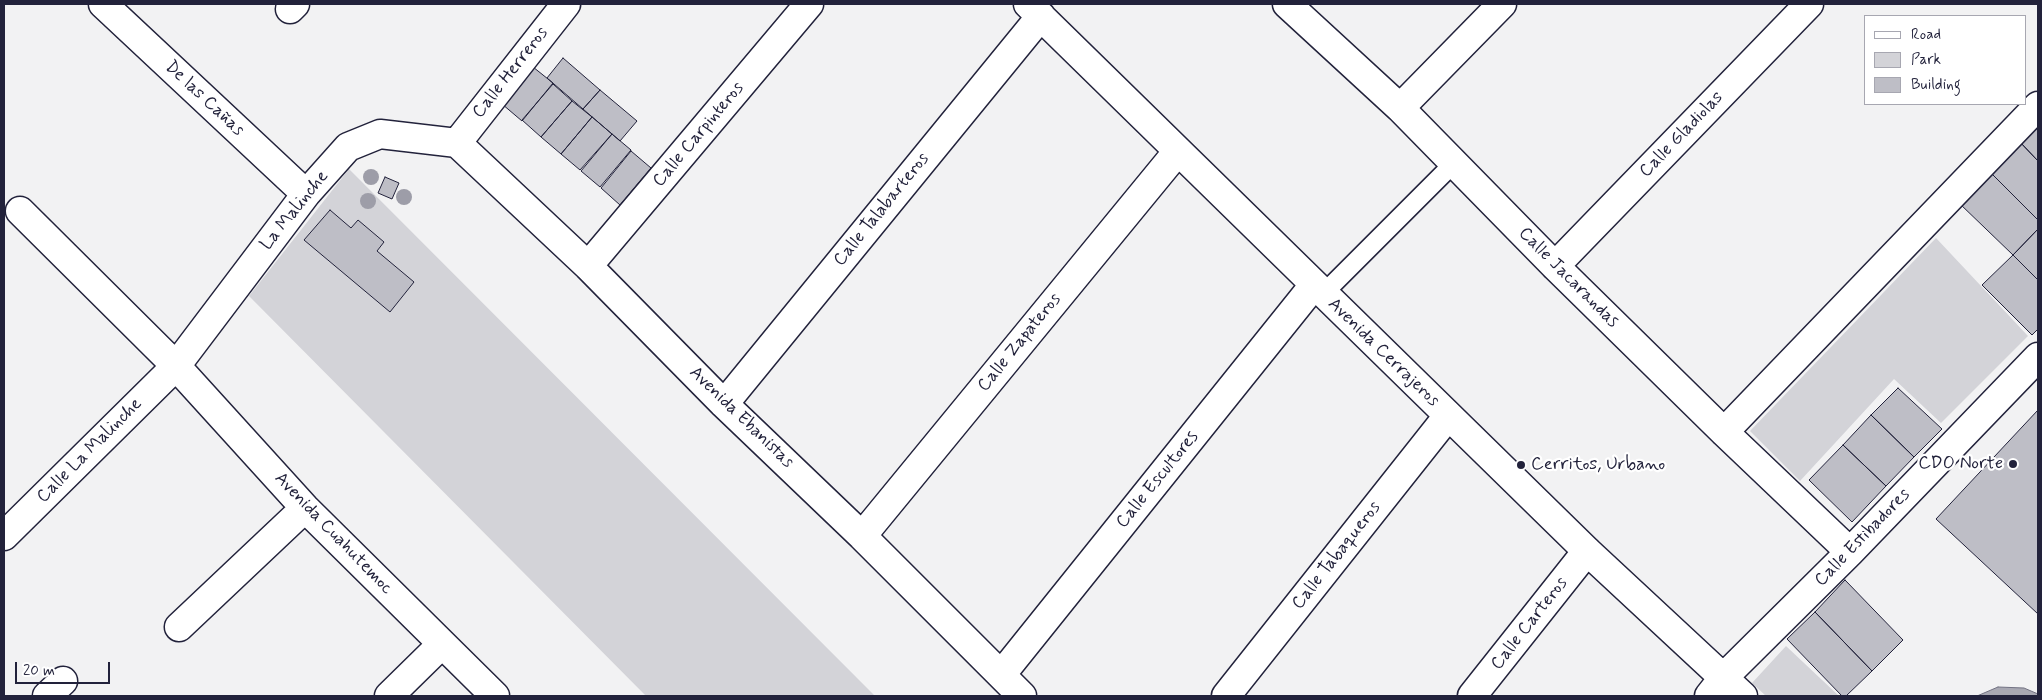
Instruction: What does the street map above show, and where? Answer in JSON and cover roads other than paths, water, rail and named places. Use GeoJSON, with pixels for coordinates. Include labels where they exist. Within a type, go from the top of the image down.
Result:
{"type":"FeatureCollection","features":[{"type":"Feature","properties":{"kind":"street","name":"De las Cañas"},"geometry":{"type":"LineString","coordinates":[[103,4],[306,194]]}},
{"type":"Feature","properties":{"kind":"street","name":"Calle Carpinteros"},"geometry":{"type":"LineString","coordinates":[[588,266],[809,4]]}},
{"type":"Feature","properties":{"kind":"street","name":"Calle Jacarandas"},"geometry":{"type":"LineString","coordinates":[[1287,4],[1400,108],[1555,266],[1724,432],[1850,552]]}},
{"type":"Feature","properties":{"kind":"street"},"geometry":{"type":"LineString","coordinates":[[1400,108],[1502,4]]}},
{"type":"Feature","properties":{"kind":"street","name":"Calle Gladiolas"},"geometry":{"type":"LineString","coordinates":[[1555,266],[1809,4]]}},
{"type":"Feature","properties":{"kind":"street","name":"Calle Herreros"},"geometry":{"type":"LineString","coordinates":[[457,143],[559,6]]}},
{"type":"Feature","properties":{"kind":"street","name":"Avenida Cerrajeros"},"geometry":{"type":"LineString","coordinates":[[1035,10],[1587,551],[1717,687],[1743,696]]}},
{"type":"Feature","properties":{"kind":"street","name":"Calle Talabarteros"},"geometry":{"type":"LineString","coordinates":[[724,404],[1035,10]]}},
{"type":"Feature","properties":{"kind":"street"},"geometry":{"type":"LineString","coordinates":[[1724,432],[2038,106]]}},
{"type":"Feature","properties":{"kind":"street","name":"La Malinche"},"geometry":{"type":"LineString","coordinates":[[176,366],[306,194],[348,147],[380,134],[457,143]]}},
{"type":"Feature","properties":{"kind":"street","name":"Avenida Ebanistas"},"geometry":{"type":"LineString","coordinates":[[457,143],[588,266],[724,404],[862,536],[1022,696]]}},
{"type":"Feature","properties":{"kind":"street","name":"Calle Zapateros"},"geometry":{"type":"LineString","coordinates":[[862,536],[1178,151]]}},
{"type":"Feature","properties":{"kind":"street","name":"Avenida Cuahutemoc"},"geometry":{"type":"LineString","coordinates":[[20,211],[176,366],[304,508],[495,696]]}},
{"type":"Feature","properties":{"kind":"street","name":"Calle Escultores"},"geometry":{"type":"LineString","coordinates":[[1002,675],[1319,289]]}},
{"type":"Feature","properties":{"kind":"street","name":"Calle Estibadores"},"geometry":{"type":"LineString","coordinates":[[1717,687],[2038,357]]}},
{"type":"Feature","properties":{"kind":"street","name":"Calle La Malinche"},"geometry":{"type":"LineString","coordinates":[[4,536],[176,366]]}},
{"type":"Feature","properties":{"kind":"street","name":"Calle Tabaqueros"},"geometry":{"type":"LineString","coordinates":[[1226,696],[1448,416]]}},
{"type":"Feature","properties":{"kind":"street"},"geometry":{"type":"LineString","coordinates":[[179,627],[304,508]]}},
{"type":"Feature","properties":{"kind":"street","name":"Calle Carteros"},"geometry":{"type":"LineString","coordinates":[[1472,696],[1587,551]]}},
{"type":"Feature","properties":{"kind":"street"},"geometry":{"type":"LineString","coordinates":[[389,696],[442,644]]}},
{"type":"Feature","properties":{"kind":"lane"},"geometry":{"type":"LineString","coordinates":[[1319,289],[1454,163]]}},
{"type":"Feature","properties":{"kind":"place","name":"CDO Norte"},"geometry":{"type":"Point","coordinates":[2013,464]}},
{"type":"Feature","properties":{"kind":"place","name":"Cerritos, Urbano"},"geometry":{"type":"Point","coordinates":[1521,465]}}]}
